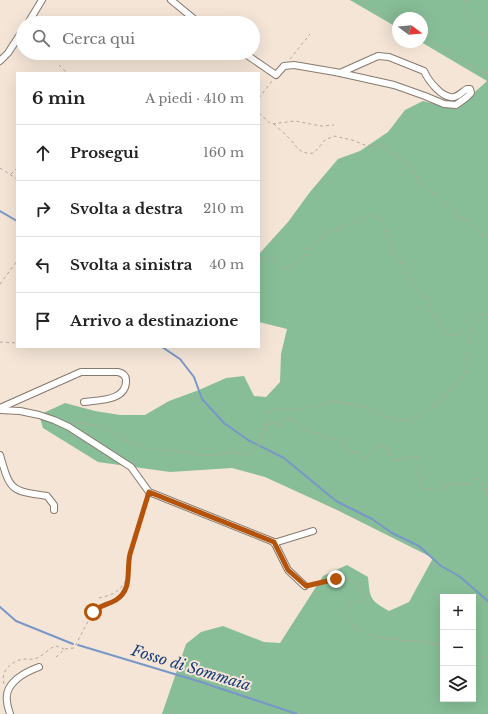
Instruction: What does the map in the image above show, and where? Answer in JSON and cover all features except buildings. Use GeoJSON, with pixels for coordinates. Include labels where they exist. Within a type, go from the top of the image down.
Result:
{"type":"FeatureCollection","features":[{"type":"Feature","properties":{"kind":"street"},"geometry":{"type":"LineString","coordinates":[[32,16],[42,0]]}},
{"type":"Feature","properties":{"kind":"street"},"geometry":{"type":"LineString","coordinates":[[171,0],[190,16]]}},
{"type":"Feature","properties":{"kind":"street"},"geometry":{"type":"LineString","coordinates":[[0,61],[8,53],[16,41]]}},
{"type":"Feature","properties":{"kind":"street"},"geometry":{"type":"LineString","coordinates":[[254,60],[276,75],[284,66],[294,65],[394,85],[444,104],[456,105],[471,93],[470,89],[467,89],[455,96],[448,96],[439,91],[428,80],[424,72],[386,56],[375,57],[340,73]]}},
{"type":"Feature","properties":{"kind":"street"},"geometry":{"type":"LineString","coordinates":[[0,409],[81,372],[118,372],[125,376],[126,380],[124,390],[116,397],[84,402]]}},
{"type":"Feature","properties":{"kind":"street"},"geometry":{"type":"LineString","coordinates":[[0,409],[20,410],[39,415],[64,425],[131,467],[149,492],[274,543],[313,531]]}},
{"type":"Feature","properties":{"kind":"street"},"geometry":{"type":"LineString","coordinates":[[0,455],[7,479],[11,486],[25,493],[47,496],[54,505],[54,510]]}},
{"type":"Feature","properties":{"kind":"street"},"geometry":{"type":"LineString","coordinates":[[274,543],[288,570],[305,586]]}},
{"type":"Feature","properties":{"kind":"street"},"geometry":{"type":"LineString","coordinates":[[10,714],[6,700],[8,688],[27,671],[39,666]]}},
{"type":"Feature","properties":{"kind":"path"},"geometry":{"type":"LineString","coordinates":[[363,0],[367,6],[392,20]]}},
{"type":"Feature","properties":{"kind":"path"},"geometry":{"type":"LineString","coordinates":[[467,0],[465,8],[467,16],[478,32],[488,37]]}},
{"type":"Feature","properties":{"kind":"path"},"geometry":{"type":"LineString","coordinates":[[284,66],[310,34]]}},
{"type":"Feature","properties":{"kind":"path"},"geometry":{"type":"LineString","coordinates":[[428,41],[481,72],[488,72]]}},
{"type":"Feature","properties":{"kind":"path"},"geometry":{"type":"LineString","coordinates":[[59,65],[66,72]]}},
{"type":"Feature","properties":{"kind":"path"},"geometry":{"type":"LineString","coordinates":[[260,97],[276,75]]}},
{"type":"Feature","properties":{"kind":"path"},"geometry":{"type":"LineString","coordinates":[[260,114],[269,122],[274,124],[298,149],[309,154],[314,153],[325,140],[334,136],[365,145],[382,146],[409,165],[420,185],[442,198],[460,218],[472,222],[482,234],[488,238]]}},
{"type":"Feature","properties":{"kind":"path"},"geometry":{"type":"LineString","coordinates":[[274,124],[295,121],[321,126],[334,125]]}},
{"type":"Feature","properties":{"kind":"path"},"geometry":{"type":"LineString","coordinates":[[0,168],[16,178]]}},
{"type":"Feature","properties":{"kind":"path"},"geometry":{"type":"LineString","coordinates":[[11,174],[16,169]]}},
{"type":"Feature","properties":{"kind":"path"},"geometry":{"type":"LineString","coordinates":[[260,258],[273,259],[282,269],[291,268],[302,260],[316,241],[373,215],[378,217],[385,227],[394,253],[421,295],[428,298],[431,304],[429,308],[449,335],[455,335],[461,332],[470,317],[475,314],[488,314]]}},
{"type":"Feature","properties":{"kind":"path"},"geometry":{"type":"LineString","coordinates":[[0,284],[16,262]]}},
{"type":"Feature","properties":{"kind":"path"},"geometry":{"type":"LineString","coordinates":[[64,425],[73,423],[95,425],[107,428],[129,442],[151,449],[208,456],[232,452],[243,454],[251,452],[258,446],[266,426],[269,411],[275,409],[294,410],[331,402],[368,408],[382,416],[407,421],[443,400],[458,381],[464,376],[469,336],[472,326],[483,314]]}},
{"type":"Feature","properties":{"kind":"path"},"geometry":{"type":"LineString","coordinates":[[0,342],[16,343]]}},
{"type":"Feature","properties":{"kind":"path"},"geometry":{"type":"LineString","coordinates":[[266,426],[270,423],[276,423],[280,426],[289,418],[299,422],[301,427],[314,433],[318,433],[324,438],[341,440],[345,450],[361,454],[364,460],[373,447],[385,446],[388,448],[392,459],[405,460],[412,456],[416,457],[418,461],[417,466],[420,471],[418,475],[421,480],[420,483],[423,490],[430,488],[437,491],[455,483],[468,484],[473,478],[477,478],[482,482],[486,495],[488,495]]}},
{"type":"Feature","properties":{"kind":"path"},"geometry":{"type":"LineString","coordinates":[[56,657],[65,650],[74,648],[93,612],[100,607],[112,603],[121,596],[127,587],[130,554],[149,492]]}},
{"type":"Feature","properties":{"kind":"path"},"geometry":{"type":"LineString","coordinates":[[99,598],[110,596],[117,592],[128,576]]}},
{"type":"Feature","properties":{"kind":"path"},"geometry":{"type":"LineString","coordinates":[[305,586],[336,579],[346,580],[358,586],[363,592],[364,597],[363,600],[348,606],[345,610],[345,618],[353,626],[362,632],[397,640],[440,644]]}},
{"type":"Feature","properties":{"kind":"path"},"geometry":{"type":"LineString","coordinates":[[8,688],[3,683],[3,675],[8,666],[13,662],[25,659],[35,659],[56,646],[65,650]]}},
{"type":"Feature","properties":{"kind":"path"},"geometry":{"type":"LineString","coordinates":[[476,655],[488,658]]}},
{"type":"Feature","properties":{"kind":"green space"},"geometry":{"type":"Polygon","coordinates":[[[350,0],[488,0],[488,714],[162,714],[186,644],[201,632],[223,626],[264,642],[280,643],[323,576],[347,565],[368,577],[369,590],[372,598],[389,611],[409,602],[433,558],[337,510],[265,477],[232,468],[170,472],[98,462],[43,428],[39,415],[65,403],[95,411],[120,415],[145,415],[169,401],[226,378],[244,376],[254,396],[266,397],[280,382],[281,354],[287,329],[260,322],[260,253],[288,222],[310,192],[338,159],[360,151],[388,132],[405,110],[423,101],[456,109],[487,81],[428,46],[428,12],[392,12],[392,24],[350,0]]]}},
{"type":"Feature","properties":{"kind":"waterway"},"geometry":{"type":"LineString","coordinates":[[0,211],[16,220]]}},
{"type":"Feature","properties":{"kind":"waterway"},"geometry":{"type":"LineString","coordinates":[[164,348],[180,359],[194,377],[202,399],[224,423],[248,440],[284,458],[336,501],[372,519],[392,533],[419,546],[441,566],[459,576],[488,601]]}},
{"type":"Feature","properties":{"kind":"waterway","name":"Fosso di Sommaia"},"geometry":{"type":"LineString","coordinates":[[0,607],[16,621],[73,644]]}},
{"type":"Feature","properties":{"kind":"waterway","name":"Fosso di Sommaia"},"geometry":{"type":"LineString","coordinates":[[78,645],[201,682],[297,714]]}},
{"type":"Feature","properties":{"kind":"route"},"geometry":{"type":"LineString","coordinates":[[93,612],[96,609],[117,600],[125,592],[128,583],[128,563],[130,554],[149,492],[274,542],[288,570],[306,586],[336,579]]}}]}
